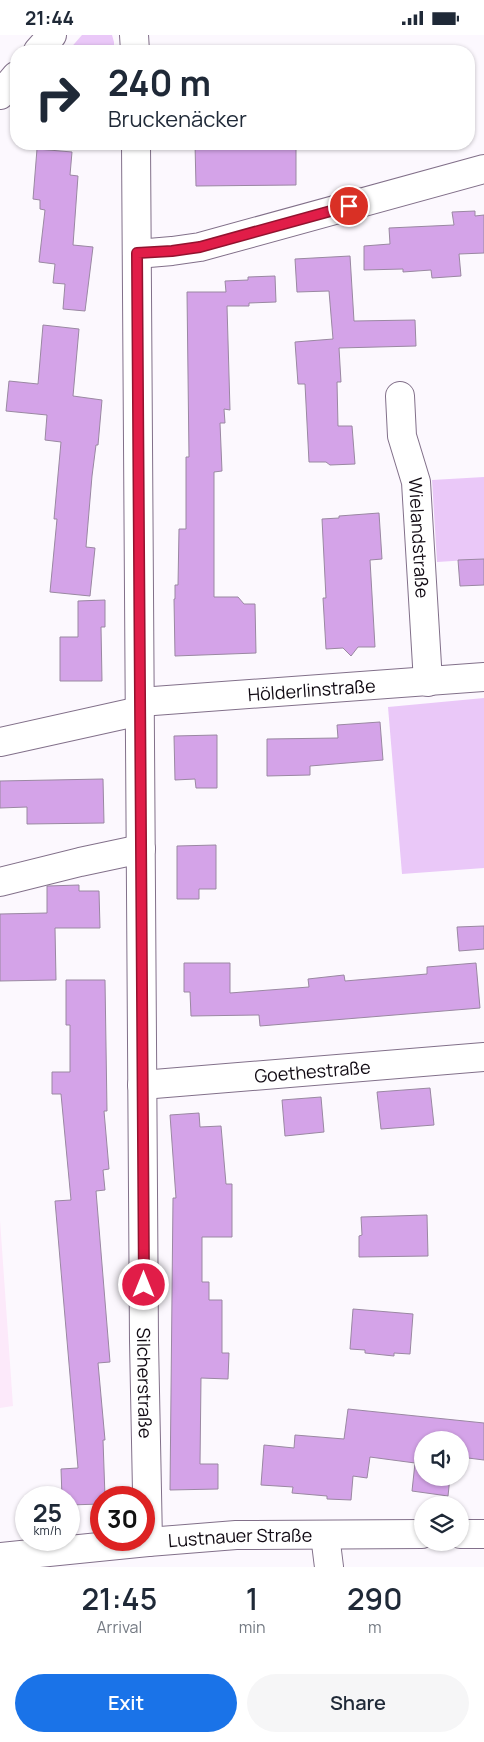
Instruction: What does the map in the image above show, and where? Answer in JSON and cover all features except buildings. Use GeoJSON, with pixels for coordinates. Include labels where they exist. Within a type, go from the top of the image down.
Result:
{"type":"FeatureCollection","features":[{"type":"Feature","properties":{"kind":"street"},"geometry":{"type":"LineString","coordinates":[[43,45],[52,35]]}},
{"type":"Feature","properties":{"kind":"street"},"geometry":{"type":"LineString","coordinates":[[0,95],[10,83]]}},
{"type":"Feature","properties":{"kind":"street","name":"Silcherstraße"},"geometry":{"type":"LineString","coordinates":[[136,150],[137,490],[147,1486]]}},
{"type":"Feature","properties":{"kind":"street"},"geometry":{"type":"LineString","coordinates":[[137,253],[200,247],[484,169]]}},
{"type":"Feature","properties":{"kind":"street","name":"Wielandstraße"},"geometry":{"type":"LineString","coordinates":[[400,396],[402,436],[416,481],[428,682]]}},
{"type":"Feature","properties":{"kind":"street","name":"Hölderlinstraße"},"geometry":{"type":"LineString","coordinates":[[0,742],[140,707],[484,677]]}},
{"type":"Feature","properties":{"kind":"street"},"geometry":{"type":"LineString","coordinates":[[0,882],[141,849]]}},
{"type":"Feature","properties":{"kind":"street","name":"Goethestraße"},"geometry":{"type":"LineString","coordinates":[[142,1085],[484,1057]]}},
{"type":"Feature","properties":{"kind":"street","name":"Lustnauer Straße"},"geometry":{"type":"LineString","coordinates":[[155,1541],[236,1535],[414,1534]]}},
{"type":"Feature","properties":{"kind":"street"},"geometry":{"type":"LineString","coordinates":[[469,1534],[484,1534]]}},
{"type":"Feature","properties":{"kind":"street"},"geometry":{"type":"LineString","coordinates":[[325,1535],[329,1567]]}},
{"type":"Feature","properties":{"kind":"street","name":"Lustnauer Straße"},"geometry":{"type":"LineString","coordinates":[[0,1557],[90,1548]]}},
{"type":"Feature","properties":{"kind":"shaded area"},"geometry":{"type":"Polygon","coordinates":[[[82,35],[112,35],[114,42],[114,45],[73,45],[82,35]]]}},
{"type":"Feature","properties":{"kind":"shaded area"},"geometry":{"type":"Polygon","coordinates":[[[484,477],[484,559],[437,562],[432,480],[484,477]]]}},
{"type":"Feature","properties":{"kind":"shaded area"},"geometry":{"type":"Polygon","coordinates":[[[484,698],[484,868],[402,874],[388,707],[484,698]]]}},
{"type":"Feature","properties":{"kind":"shaded area"},"geometry":{"type":"Polygon","coordinates":[[[0,1220],[13,1406],[0,1408],[0,1220]]]}},
{"type":"Feature","properties":{"kind":"route"},"geometry":{"type":"LineString","coordinates":[[144,1285],[137,490],[137,253],[186,250],[200,247],[349,206]]}}]}
